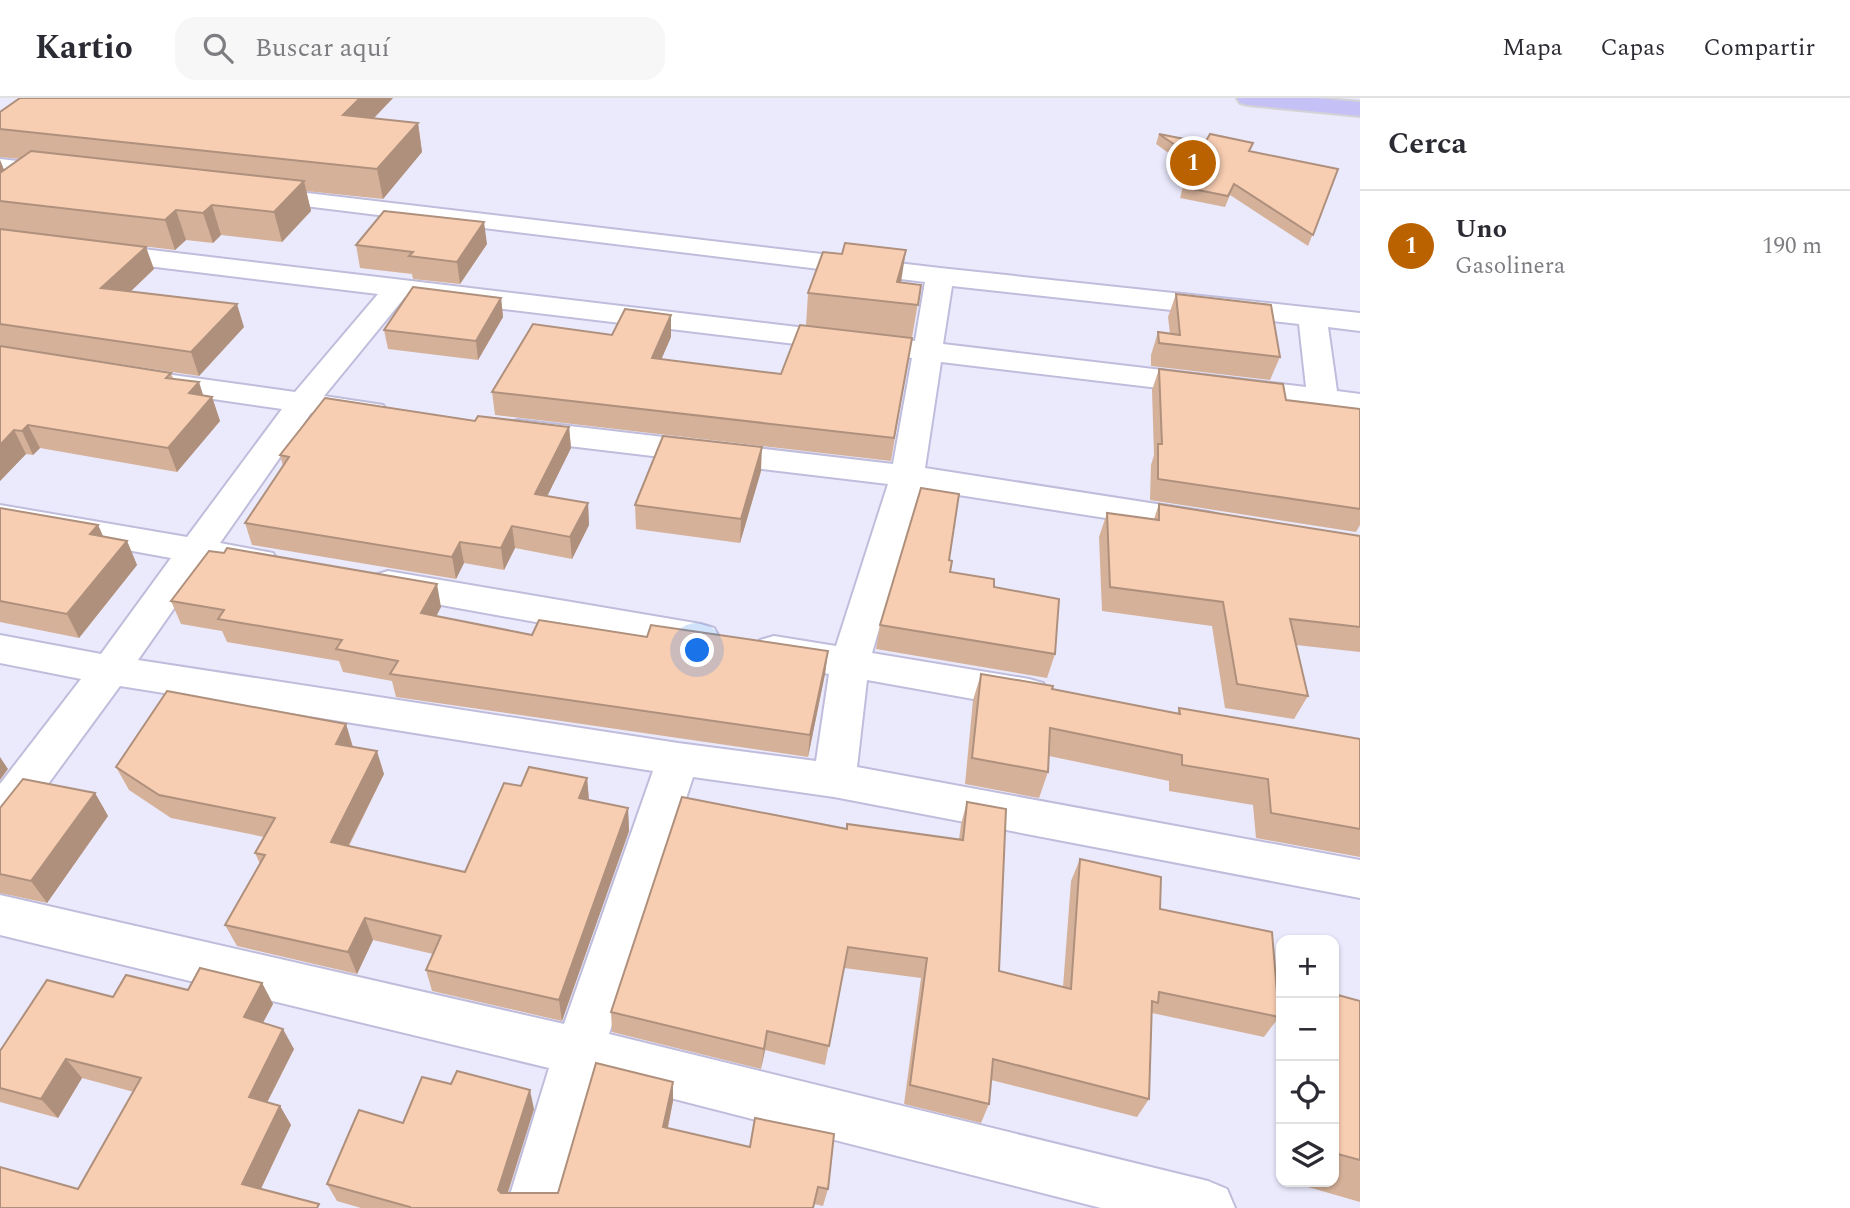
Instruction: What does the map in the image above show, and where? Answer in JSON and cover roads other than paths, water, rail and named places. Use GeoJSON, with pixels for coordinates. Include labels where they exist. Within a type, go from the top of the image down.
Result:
{"type":"FeatureCollection","features":[{"type":"Feature","properties":{"kind":"highway"},"geometry":{"type":"LineString","coordinates":[[1248,98],[1360,109]]}},
{"type":"Feature","properties":{"kind":"street"},"geometry":{"type":"LineString","coordinates":[[0,166],[92,176]]}},
{"type":"Feature","properties":{"kind":"street"},"geometry":{"type":"LineString","coordinates":[[9,190],[37,170]]}},
{"type":"Feature","properties":{"kind":"street"},"geometry":{"type":"LineString","coordinates":[[227,191],[940,276],[1360,322]]}},
{"type":"Feature","properties":{"kind":"street"},"geometry":{"type":"LineString","coordinates":[[0,240],[1360,403]]}},
{"type":"Feature","properties":{"kind":"street"},"geometry":{"type":"LineString","coordinates":[[835,780],[850,663],[907,476],[940,276]]}},
{"type":"Feature","properties":{"kind":"street"},"geometry":{"type":"LineString","coordinates":[[0,816],[110,670],[301,404],[399,287]]}},
{"type":"Feature","properties":{"kind":"street"},"geometry":{"type":"LineString","coordinates":[[1311,316],[1323,398]]}},
{"type":"Feature","properties":{"kind":"street"},"geometry":{"type":"LineString","coordinates":[[123,377],[301,404],[397,415]]}},
{"type":"Feature","properties":{"kind":"street"},"geometry":{"type":"LineString","coordinates":[[494,427],[907,476],[1236,527]]}},
{"type":"Feature","properties":{"kind":"street"},"geometry":{"type":"LineString","coordinates":[[0,516],[290,567]]}},
{"type":"Feature","properties":{"kind":"street"},"geometry":{"type":"LineString","coordinates":[[359,579],[1057,698]]}},
{"type":"Feature","properties":{"kind":"street"},"geometry":{"type":"LineString","coordinates":[[0,649],[110,670],[678,759],[835,780],[1360,879]]}},
{"type":"Feature","properties":{"kind":"street"},"geometry":{"type":"LineString","coordinates":[[533,1208],[579,1051],[678,759]]}},
{"type":"Feature","properties":{"kind":"street"},"geometry":{"type":"LineString","coordinates":[[0,915],[579,1051],[1208,1208]]}},
{"type":"Feature","properties":{"kind":"place","name":"Uno"},"geometry":{"type":"Point","coordinates":[1193,163]}}]}
